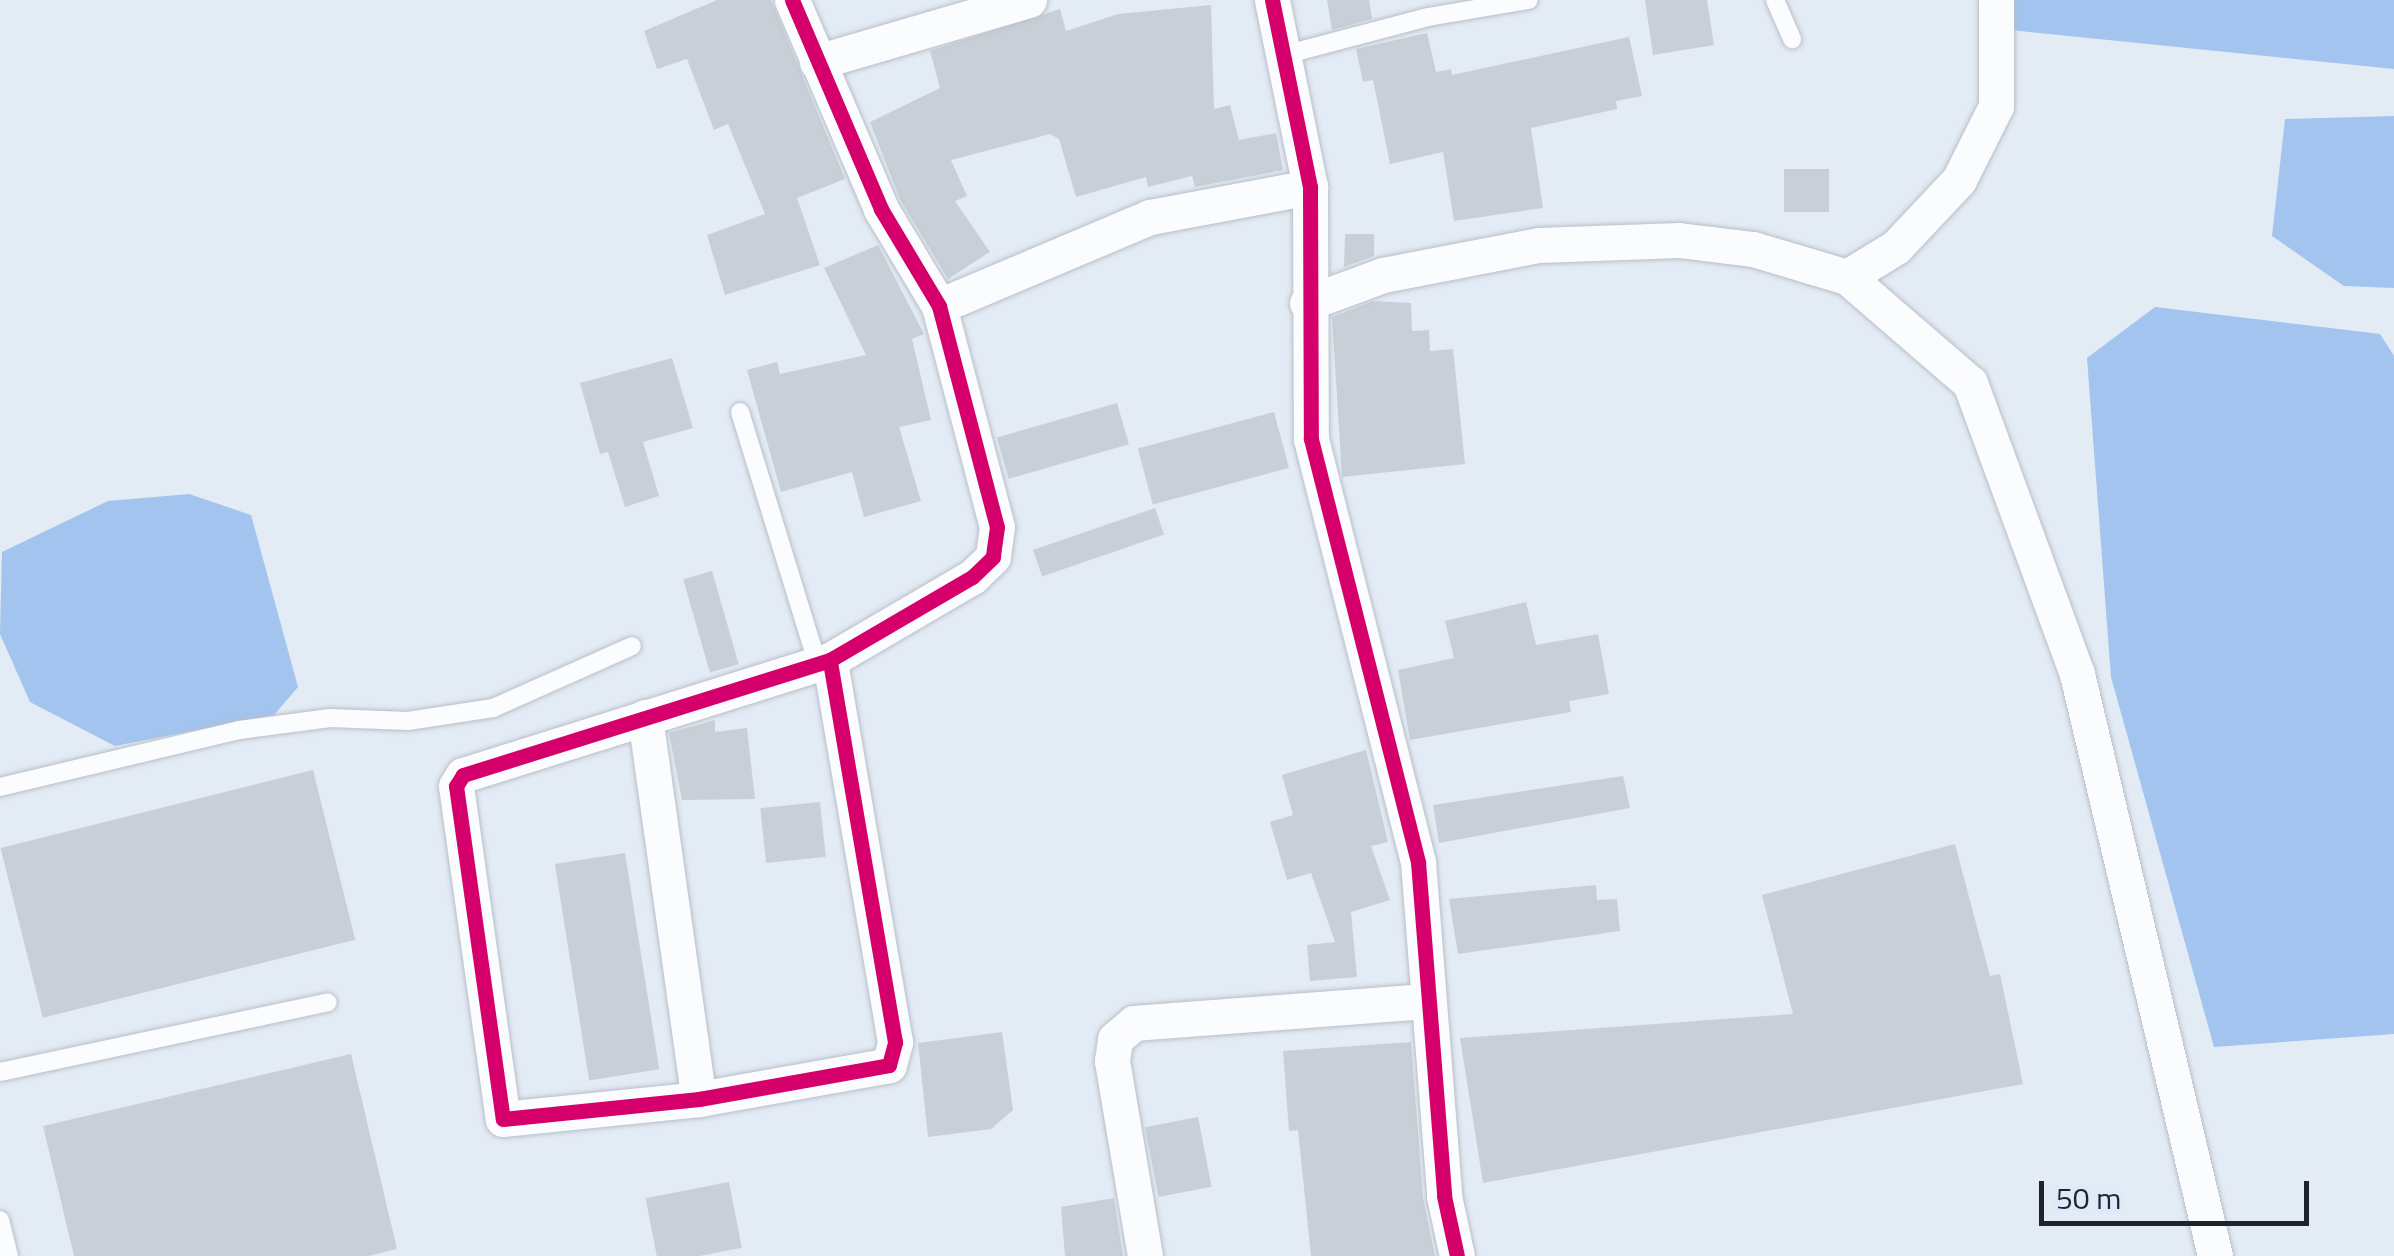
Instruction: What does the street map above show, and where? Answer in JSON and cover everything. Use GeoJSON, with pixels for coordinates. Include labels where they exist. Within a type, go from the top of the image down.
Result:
{"type":"FeatureCollection","features":[{"type":"Feature","properties":{"kind":"street"},"geometry":{"type":"LineString","coordinates":[[792,0],[881,209],[939,306],[997,527],[993,557],[972,577],[824,662],[474,768],[456,786],[498,1108],[503,1119],[524,1121],[699,1099],[890,1065],[895,1042],[824,662]]}},
{"type":"Feature","properties":{"kind":"street"},"geometry":{"type":"LineString","coordinates":[[817,62],[1029,0]]}},
{"type":"Feature","properties":{"kind":"street"},"geometry":{"type":"LineString","coordinates":[[1272,0],[1310,187],[1307,303],[1312,438],[1418,862],[1444,1196],[1457,1256]]}},
{"type":"Feature","properties":{"kind":"street"},"geometry":{"type":"LineString","coordinates":[[1847,277],[1896,247],[1959,180],[1996,106],[1996,0]]}},
{"type":"Feature","properties":{"kind":"street"},"geometry":{"type":"LineString","coordinates":[[939,306],[1150,217],[1310,187]]}},
{"type":"Feature","properties":{"kind":"street"},"geometry":{"type":"LineString","coordinates":[[1307,303],[1383,276],[1538,245],[1680,240],[1753,249],[1847,277],[1970,383],[2077,674],[2215,1256]]}},
{"type":"Feature","properties":{"kind":"street"},"geometry":{"type":"LineString","coordinates":[[645,716],[699,1099]]}},
{"type":"Feature","properties":{"kind":"street"},"geometry":{"type":"LineString","coordinates":[[1145,1256],[1112,1061],[1116,1038],[1134,1023],[1428,1001]]}},
{"type":"Feature","properties":{"kind":"lane"},"geometry":{"type":"LineString","coordinates":[[1284,54],[1426,8],[1529,0]]}},
{"type":"Feature","properties":{"kind":"lane"},"geometry":{"type":"LineString","coordinates":[[1775,0],[1792,38]]}},
{"type":"Feature","properties":{"kind":"lane"},"geometry":{"type":"LineString","coordinates":[[740,412],[824,662]]}},
{"type":"Feature","properties":{"kind":"lane"},"geometry":{"type":"LineString","coordinates":[[0,788],[239,730],[330,718],[408,721],[493,708],[632,646]]}},
{"type":"Feature","properties":{"kind":"lane"},"geometry":{"type":"LineString","coordinates":[[0,1072],[328,1002]]}},
{"type":"Feature","properties":{"kind":"lane"},"geometry":{"type":"LineString","coordinates":[[0,1220],[8,1256]]}},
{"type":"Feature","properties":{"kind":"water"},"geometry":{"type":"Polygon","coordinates":[[[2013,0],[2394,0],[2394,69],[2010,30],[2013,0]]]}},
{"type":"Feature","properties":{"kind":"water"},"geometry":{"type":"Polygon","coordinates":[[[2394,116],[2394,288],[2344,286],[2272,236],[2285,119],[2394,116]]]}},
{"type":"Feature","properties":{"kind":"water"},"geometry":{"type":"Polygon","coordinates":[[[2155,307],[2380,334],[2394,356],[2394,1034],[2214,1047],[2111,677],[2087,358],[2155,307]]]}},
{"type":"Feature","properties":{"kind":"water"},"geometry":{"type":"Polygon","coordinates":[[[189,494],[251,515],[298,687],[274,715],[115,746],[30,702],[0,634],[2,552],[108,501],[189,494]]]}},
{"type":"Feature","properties":{"kind":"building"},"geometry":{"type":"Polygon","coordinates":[[[717,0],[771,0],[845,179],[797,198],[820,265],[725,295],[707,235],[765,214],[728,124],[714,130],[687,59],[657,69],[644,31],[717,0]]]}},
{"type":"Feature","properties":{"kind":"building"},"geometry":{"type":"Polygon","coordinates":[[[1327,0],[1369,0],[1372,19],[1332,30],[1327,0]]]}},
{"type":"Feature","properties":{"kind":"building"},"geometry":{"type":"Polygon","coordinates":[[[1645,0],[1707,0],[1714,45],[1653,55],[1645,0]]]}},
{"type":"Feature","properties":{"kind":"building"},"geometry":{"type":"Polygon","coordinates":[[[1211,5],[1214,109],[1230,105],[1239,140],[1276,133],[1283,170],[1195,187],[1192,176],[1148,187],[1146,177],[1076,197],[1059,139],[1050,134],[951,160],[967,196],[955,201],[990,252],[948,279],[900,199],[870,122],[940,88],[930,51],[1060,9],[1066,31],[1118,14],[1211,5]]]}},
{"type":"Feature","properties":{"kind":"building"},"geometry":{"type":"Polygon","coordinates":[[[1427,33],[1436,72],[1451,69],[1452,75],[1629,37],[1642,96],[1616,101],[1617,109],[1531,128],[1543,208],[1454,221],[1443,152],[1390,164],[1373,80],[1363,82],[1356,49],[1427,33]]]}},
{"type":"Feature","properties":{"kind":"building"},"geometry":{"type":"Polygon","coordinates":[[[1784,169],[1829,169],[1829,212],[1784,212],[1784,169]]]}},
{"type":"Feature","properties":{"kind":"building"},"geometry":{"type":"Polygon","coordinates":[[[1345,234],[1374,234],[1374,256],[1344,267],[1345,234]]]}},
{"type":"Feature","properties":{"kind":"building"},"geometry":{"type":"Polygon","coordinates":[[[878,245],[924,334],[912,339],[931,420],[899,427],[921,501],[864,517],[852,472],[781,492],[747,370],[777,362],[780,374],[866,355],[824,268],[878,245]]]}},
{"type":"Feature","properties":{"kind":"building"},"geometry":{"type":"Polygon","coordinates":[[[1373,301],[1411,303],[1412,331],[1429,330],[1430,351],[1453,349],[1465,464],[1342,477],[1332,317],[1373,301]]]}},
{"type":"Feature","properties":{"kind":"building"},"geometry":{"type":"Polygon","coordinates":[[[672,358],[693,428],[643,442],[659,496],[625,507],[608,452],[600,454],[580,383],[672,358]]]}},
{"type":"Feature","properties":{"kind":"building"},"geometry":{"type":"Polygon","coordinates":[[[1117,403],[1129,444],[1009,479],[997,437],[1117,403]]]}},
{"type":"Feature","properties":{"kind":"building"},"geometry":{"type":"Polygon","coordinates":[[[1274,412],[1289,468],[1153,505],[1138,448],[1274,412]]]}},
{"type":"Feature","properties":{"kind":"building"},"geometry":{"type":"Polygon","coordinates":[[[1155,508],[1164,534],[1042,576],[1033,550],[1155,508]]]}},
{"type":"Feature","properties":{"kind":"building"},"geometry":{"type":"Polygon","coordinates":[[[712,571],[739,664],[710,673],[683,579],[712,571]]]}},
{"type":"Feature","properties":{"kind":"building"},"geometry":{"type":"Polygon","coordinates":[[[1526,602],[1536,645],[1598,634],[1609,694],[1569,701],[1571,712],[1410,740],[1398,670],[1454,658],[1445,621],[1526,602]]]}},
{"type":"Feature","properties":{"kind":"building"},"geometry":{"type":"Polygon","coordinates":[[[715,720],[715,732],[747,728],[755,799],[682,800],[669,733],[715,720]]]}},
{"type":"Feature","properties":{"kind":"building"},"geometry":{"type":"Polygon","coordinates":[[[1366,750],[1388,842],[1371,846],[1390,900],[1351,912],[1357,977],[1310,981],[1307,945],[1335,942],[1311,873],[1287,880],[1270,822],[1293,815],[1282,775],[1366,750]]]}},
{"type":"Feature","properties":{"kind":"building"},"geometry":{"type":"Polygon","coordinates":[[[313,770],[355,940],[43,1018],[1,848],[313,770]]]}},
{"type":"Feature","properties":{"kind":"building"},"geometry":{"type":"Polygon","coordinates":[[[1623,776],[1630,808],[1439,843],[1433,805],[1623,776]]]}},
{"type":"Feature","properties":{"kind":"building"},"geometry":{"type":"Polygon","coordinates":[[[820,802],[826,857],[766,863],[760,808],[820,802]]]}},
{"type":"Feature","properties":{"kind":"building"},"geometry":{"type":"Polygon","coordinates":[[[1955,844],[1990,976],[2000,974],[2023,1084],[1483,1183],[1460,1038],[1793,1014],[1762,895],[1955,844]]]}},
{"type":"Feature","properties":{"kind":"building"},"geometry":{"type":"Polygon","coordinates":[[[625,853],[659,1069],[589,1080],[555,864],[625,853]]]}},
{"type":"Feature","properties":{"kind":"building"},"geometry":{"type":"Polygon","coordinates":[[[1596,885],[1597,900],[1617,899],[1620,931],[1458,954],[1449,899],[1596,885]]]}},
{"type":"Feature","properties":{"kind":"building"},"geometry":{"type":"Polygon","coordinates":[[[1002,1032],[1013,1110],[991,1129],[928,1137],[918,1043],[1002,1032]]]}},
{"type":"Feature","properties":{"kind":"building"},"geometry":{"type":"Polygon","coordinates":[[[1411,1042],[1423,1198],[1435,1256],[1311,1256],[1298,1130],[1289,1131],[1283,1051],[1411,1042]]]}},
{"type":"Feature","properties":{"kind":"building"},"geometry":{"type":"Polygon","coordinates":[[[351,1054],[397,1249],[368,1256],[74,1256],[43,1126],[351,1054]]]}},
{"type":"Feature","properties":{"kind":"building"},"geometry":{"type":"Polygon","coordinates":[[[1198,1117],[1212,1187],[1159,1197],[1145,1127],[1198,1117]]]}},
{"type":"Feature","properties":{"kind":"building"},"geometry":{"type":"Polygon","coordinates":[[[729,1182],[742,1248],[699,1256],[657,1256],[646,1198],[729,1182]]]}},
{"type":"Feature","properties":{"kind":"building"},"geometry":{"type":"Polygon","coordinates":[[[1114,1198],[1123,1256],[1065,1256],[1061,1207],[1114,1198]]]}},
{"type":"Feature","properties":{"kind":"cycle path"},"geometry":{"type":"LineString","coordinates":[[792,0],[881,209],[939,306],[997,527],[993,557],[972,577],[830,660],[463,775],[456,786],[503,1119],[699,1099],[889,1065],[895,1042],[830,660]]}},
{"type":"Feature","properties":{"kind":"cycle path"},"geometry":{"type":"LineString","coordinates":[[1272,0],[1310,187],[1311,439],[1418,862],[1444,1196],[1457,1256]]}}]}
